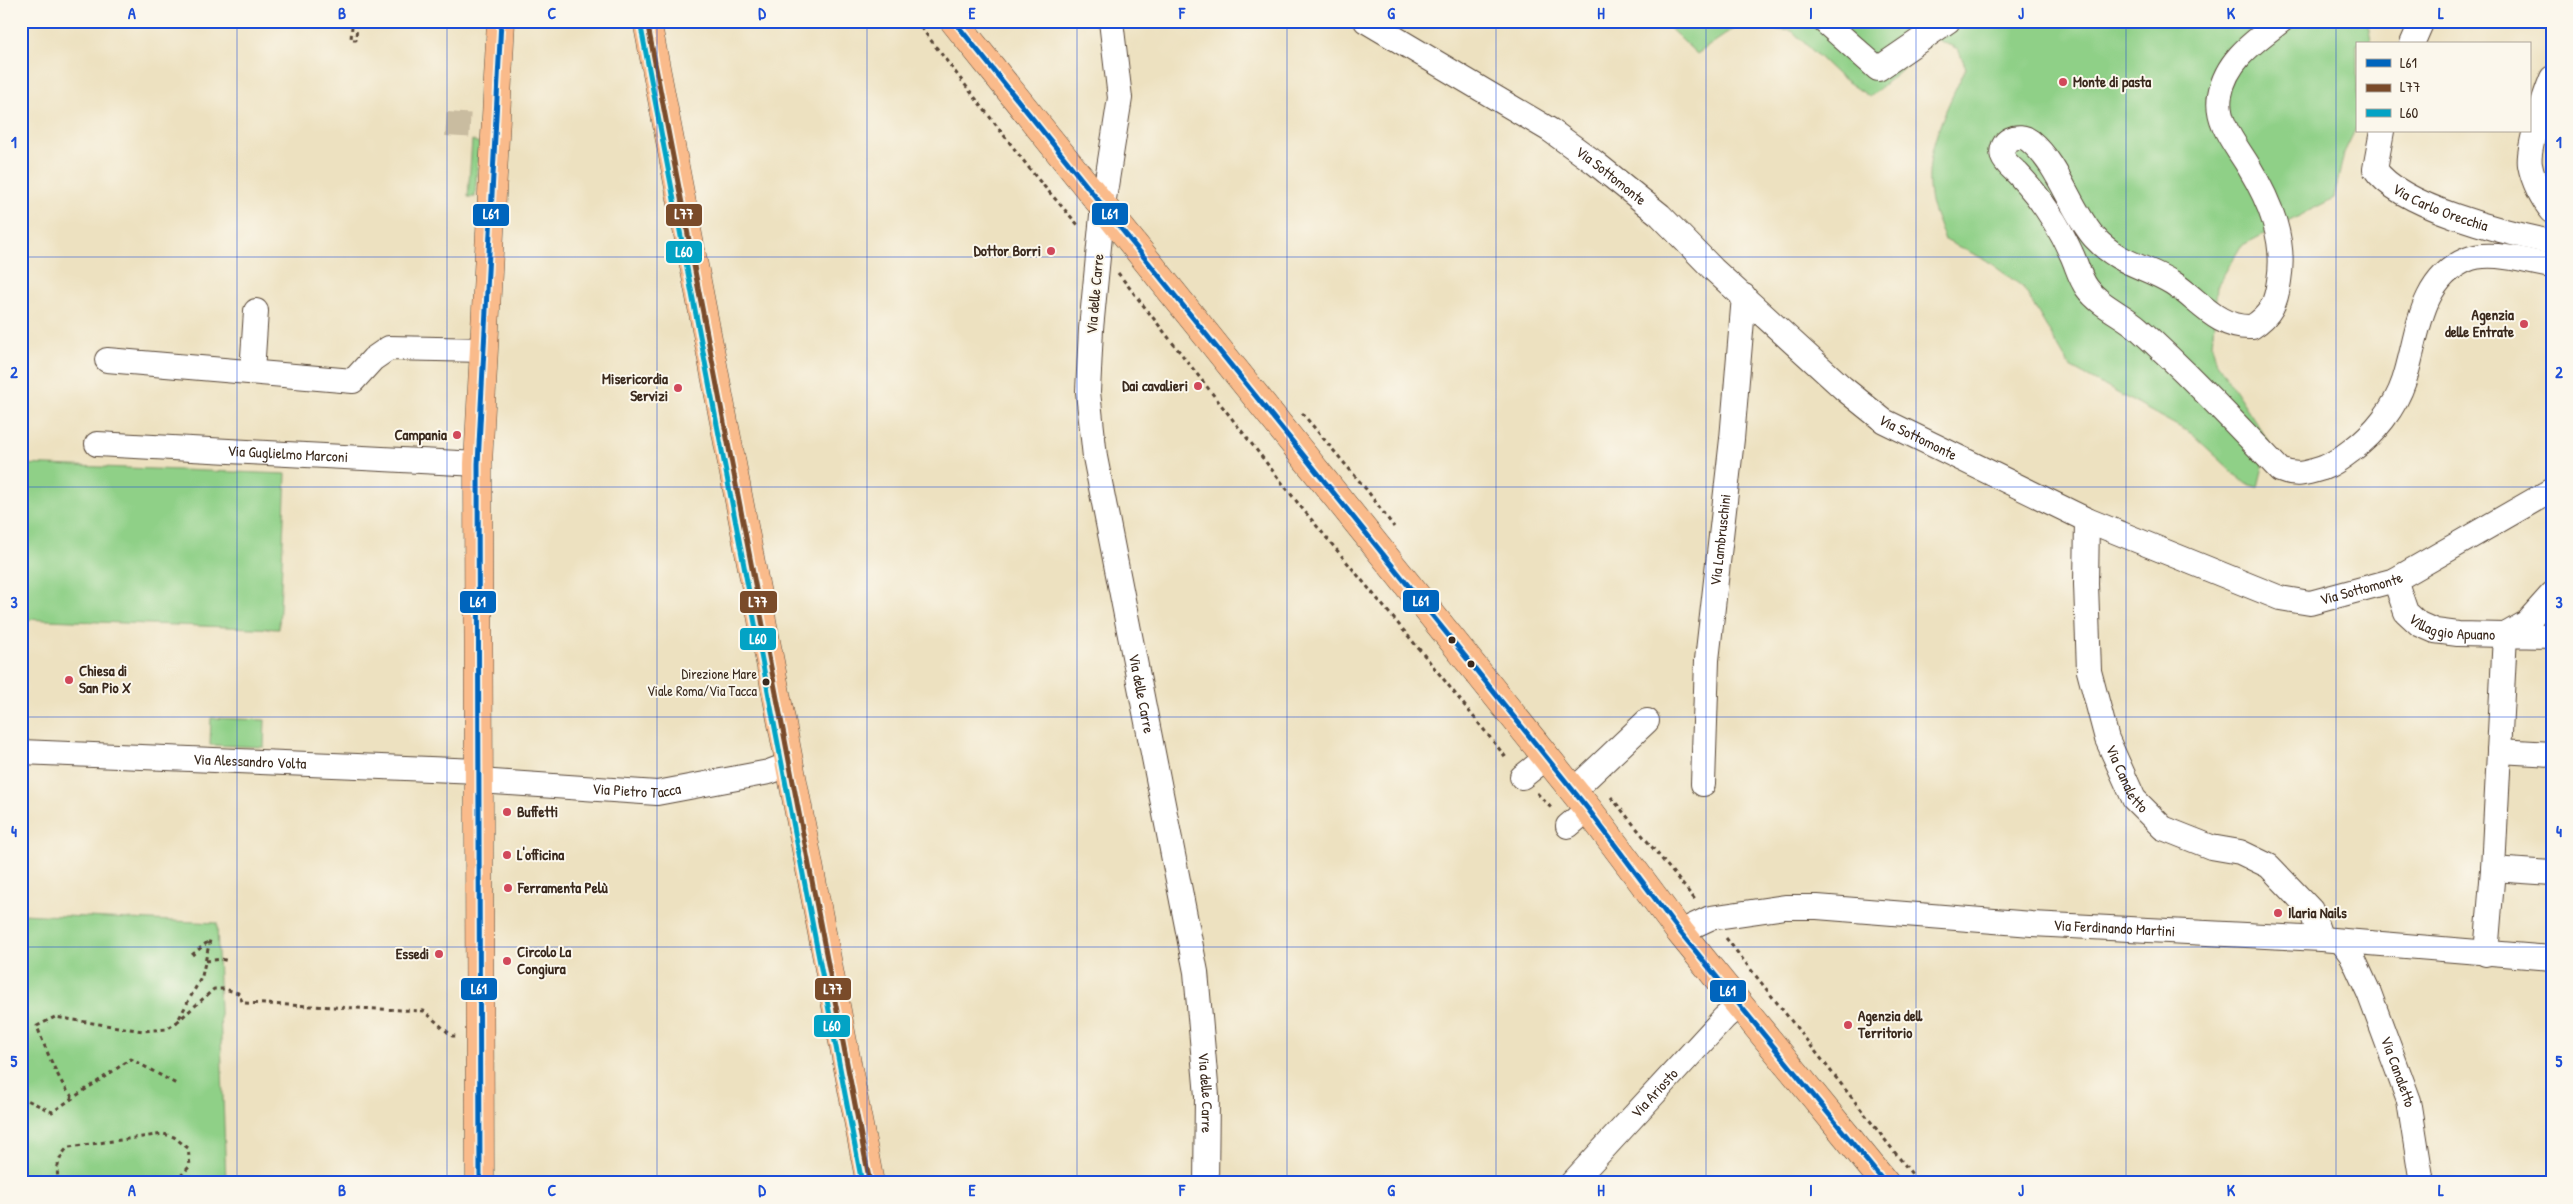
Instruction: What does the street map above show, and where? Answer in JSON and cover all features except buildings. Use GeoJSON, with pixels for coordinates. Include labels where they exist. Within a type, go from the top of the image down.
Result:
{"type":"FeatureCollection","features":[{"type":"Feature","properties":{"kind":"main road"},"geometry":{"type":"LineString","coordinates":[[480,1183],[478,464],[484,350],[487,127],[501,21]]}},
{"type":"Feature","properties":{"kind":"main road"},"geometry":{"type":"LineString","coordinates":[[647,21],[870,1183]]}},
{"type":"Feature","properties":{"kind":"main road"},"geometry":{"type":"LineString","coordinates":[[954,21],[1546,758],[1576,809],[1740,1004],[1885,1183]]}},
{"type":"Feature","properties":{"kind":"street","name":"Via delle Carre"},"geometry":{"type":"LineString","coordinates":[[1112,21],[1120,98],[1103,205],[1088,392],[1095,457],[1196,972],[1207,1096],[1206,1183]]}},
{"type":"Feature","properties":{"kind":"street","name":"Via Sottomonte"},"geometry":{"type":"LineString","coordinates":[[1366,21],[1550,130],[1587,156],[1660,215],[1714,269],[1843,388],[1884,421],[2087,520],[2280,598],[2310,603],[2395,580],[2552,490]]}},
{"type":"Feature","properties":{"kind":"street"},"geometry":{"type":"LineString","coordinates":[[1824,21],[1878,69],[1948,21]]}},
{"type":"Feature","properties":{"kind":"street"},"geometry":{"type":"LineString","coordinates":[[2281,21],[2237,57],[2220,94],[2220,116],[2261,188],[2280,238],[2281,272],[2276,302],[2270,314],[2252,327],[2233,325],[2222,321],[2173,283],[2134,266],[2112,252],[2088,228],[2049,163],[2029,139],[2013,137],[2004,146],[2002,153],[2007,164],[2040,197],[2072,254],[2079,275],[2087,289],[2097,300],[2136,327],[2280,470],[2290,475],[2299,475],[2331,465],[2360,445],[2378,427],[2404,381],[2420,320],[2430,292],[2465,260],[2480,256],[2552,266]]}},
{"type":"Feature","properties":{"kind":"street"},"geometry":{"type":"LineString","coordinates":[[2413,42],[2422,21]]}},
{"type":"Feature","properties":{"kind":"street"},"geometry":{"type":"LineString","coordinates":[[2552,78],[2546,92],[2544,139],[2529,164],[2539,190],[2552,211]]}},
{"type":"Feature","properties":{"kind":"street","name":"Via Carlo Orecchia"},"geometry":{"type":"LineString","coordinates":[[2382,132],[2375,168],[2382,179],[2395,190],[2477,224],[2552,242]]}},
{"type":"Feature","properties":{"kind":"street","name":"Via Lambruschini"},"geometry":{"type":"LineString","coordinates":[[1703,784],[1708,660],[1732,439],[1744,296]]}},
{"type":"Feature","properties":{"kind":"street"},"geometry":{"type":"LineString","coordinates":[[252,372],[256,311]]}},
{"type":"Feature","properties":{"kind":"street"},"geometry":{"type":"LineString","coordinates":[[107,360],[353,381],[373,359],[389,348],[484,350]]}},
{"type":"Feature","properties":{"kind":"street","name":"Via Guglielmo Marconi"},"geometry":{"type":"LineString","coordinates":[[97,444],[478,464]]}},
{"type":"Feature","properties":{"kind":"street","name":"Via Canaletto"},"geometry":{"type":"LineString","coordinates":[[2087,520],[2086,584],[2089,672],[2107,739],[2134,799],[2163,828],[2211,847],[2240,852],[2268,866],[2311,910],[2332,941],[2352,956],[2369,993],[2409,1101],[2422,1183]]}},
{"type":"Feature","properties":{"kind":"street","name":"Villaggio Apuano"},"geometry":{"type":"LineString","coordinates":[[2395,580],[2406,612],[2419,624],[2435,631],[2458,634],[2552,636]]}},
{"type":"Feature","properties":{"kind":"street","name":"Villaggio Apuano"},"geometry":{"type":"LineString","coordinates":[[2506,635],[2526,623],[2552,594]]}},
{"type":"Feature","properties":{"kind":"street","name":"Villaggio Apuano"},"geometry":{"type":"LineString","coordinates":[[2486,954],[2493,869],[2506,635]]}},
{"type":"Feature","properties":{"kind":"street"},"geometry":{"type":"LineString","coordinates":[[1576,809],[1647,722]]}},
{"type":"Feature","properties":{"kind":"street"},"geometry":{"type":"LineString","coordinates":[[2500,751],[2552,754]]}},
{"type":"Feature","properties":{"kind":"street","name":"Via Alessandro Volta"},"geometry":{"type":"LineString","coordinates":[[21,752],[478,776]]}},
{"type":"Feature","properties":{"kind":"street"},"geometry":{"type":"LineString","coordinates":[[1522,778],[1546,758]]}},
{"type":"Feature","properties":{"kind":"street","name":"Via Pietro Tacca"},"geometry":{"type":"LineString","coordinates":[[478,776],[657,793],[769,772],[790,764]]}},
{"type":"Feature","properties":{"kind":"street"},"geometry":{"type":"LineString","coordinates":[[2493,869],[2552,874]]}},
{"type":"Feature","properties":{"kind":"street","name":"Via Ferdinando Martini"},"geometry":{"type":"LineString","coordinates":[[1680,932],[1710,918],[1785,907],[1817,907],[2042,925],[2332,941],[2552,958]]}},
{"type":"Feature","properties":{"kind":"street","name":"Via Ariosto"},"geometry":{"type":"LineString","coordinates":[[1572,1183],[1724,1018],[1740,1004]]}},
{"type":"Feature","properties":{"kind":"path"},"geometry":{"type":"LineString","coordinates":[[349,21],[349,26],[352,26],[351,40],[356,40],[357,21]]}},
{"type":"Feature","properties":{"kind":"path"},"geometry":{"type":"LineString","coordinates":[[916,21],[1036,177],[1099,248],[1301,507],[1429,660],[1522,778],[1576,809]]}},
{"type":"Feature","properties":{"kind":"path"},"geometry":{"type":"LineString","coordinates":[[177,1022],[202,976],[210,940],[192,954]]}},
{"type":"Feature","properties":{"kind":"path"},"geometry":{"type":"LineString","coordinates":[[206,962],[221,959],[229,961]]}},
{"type":"Feature","properties":{"kind":"path"},"geometry":{"type":"LineString","coordinates":[[74,1098],[65,1091],[61,1076],[53,1064],[37,1026],[55,1017],[143,1031],[167,1029],[214,989],[226,989],[238,993],[243,1003],[424,1011],[452,1036],[466,1036]]}},
{"type":"Feature","properties":{"kind":"path"},"geometry":{"type":"LineString","coordinates":[[21,1097],[52,1112],[131,1059],[178,1085]]}},
{"type":"Feature","properties":{"kind":"path"},"geometry":{"type":"LineString","coordinates":[[60,1183],[58,1166],[63,1151],[70,1147],[164,1134],[174,1137],[188,1148],[190,1166],[174,1183]]}},
{"type":"Feature","properties":{"kind":"green space"},"geometry":{"type":"Polygon","coordinates":[[[1662,21],[2367,21],[2372,42],[2356,42],[2356,128],[2344,153],[2334,198],[2241,246],[2217,286],[2212,345],[2217,363],[2269,442],[2258,487],[2246,484],[2192,434],[2070,367],[2023,287],[1986,260],[1945,240],[1932,207],[1929,179],[1930,163],[1933,146],[1944,114],[1966,68],[1958,49],[1936,39],[1870,97],[1839,76],[1792,31],[1738,26],[1697,54],[1662,21]]]}},
{"type":"Feature","properties":{"kind":"green space"},"geometry":{"type":"Polygon","coordinates":[[[472,140],[479,143],[475,197],[468,197],[472,140]]]}},
{"type":"Feature","properties":{"kind":"green space"},"geometry":{"type":"Polygon","coordinates":[[[21,464],[286,474],[279,629],[21,619],[21,464]]]}},
{"type":"Feature","properties":{"kind":"green space"},"geometry":{"type":"Polygon","coordinates":[[[211,718],[265,720],[264,747],[210,745],[211,718]]]}},
{"type":"Feature","properties":{"kind":"green space"},"geometry":{"type":"Polygon","coordinates":[[[21,914],[217,923],[226,1183],[21,1183],[21,914]]]}},
{"type":"Feature","properties":{"kind":"tunnel"},"geometry":{"type":"LineString","coordinates":[[446,124],[480,126]]}},
{"type":"Feature","properties":{"kind":"transit line","name":"L61"},"geometry":{"type":"LineString","coordinates":[[480,1183],[478,464],[501,21]]}},
{"type":"Feature","properties":{"kind":"transit line","name":"L77"},"geometry":{"type":"LineString","coordinates":[[647,21],[870,1183]]}},
{"type":"Feature","properties":{"kind":"transit line","name":"L61"},"geometry":{"type":"LineString","coordinates":[[954,21],[1588,809],[1680,932],[1885,1183]]}},
{"type":"Feature","properties":{"kind":"transit line","name":"L60"},"geometry":{"type":"LineString","coordinates":[[640,22],[862,1183]]}},
{"type":"Feature","properties":{"kind":"place","name":"Monte di pasta"},"geometry":{"type":"Point","coordinates":[2063,82]}},
{"type":"Feature","properties":{"kind":"place","name":"Dottor Borri"},"geometry":{"type":"Point","coordinates":[1051,251]}},
{"type":"Feature","properties":{"kind":"place","name":"Agenzia delle Entrate"},"geometry":{"type":"Point","coordinates":[2524,324]}},
{"type":"Feature","properties":{"kind":"place","name":"Dai cavalieri"},"geometry":{"type":"Point","coordinates":[1198,386]}},
{"type":"Feature","properties":{"kind":"place","name":"Misericordia Servizi"},"geometry":{"type":"Point","coordinates":[678,388]}},
{"type":"Feature","properties":{"kind":"place","name":"Campania"},"geometry":{"type":"Point","coordinates":[457,435]}},
{"type":"Feature","properties":{"kind":"place","name":"Chiesa di San Pio X"},"geometry":{"type":"Point","coordinates":[69,680]}},
{"type":"Feature","properties":{"kind":"place","name":"Direzione Mare Viale Roma/Via Tacca"},"geometry":{"type":"Point","coordinates":[766,682]}},
{"type":"Feature","properties":{"kind":"place","name":"Buffetti"},"geometry":{"type":"Point","coordinates":[507,812]}},
{"type":"Feature","properties":{"kind":"place","name":"L'officina"},"geometry":{"type":"Point","coordinates":[507,855]}},
{"type":"Feature","properties":{"kind":"place","name":"Ferramenta Pelù"},"geometry":{"type":"Point","coordinates":[508,888]}},
{"type":"Feature","properties":{"kind":"place","name":"Ilaria Nails"},"geometry":{"type":"Point","coordinates":[2278,913]}},
{"type":"Feature","properties":{"kind":"place","name":"Essedi"},"geometry":{"type":"Point","coordinates":[439,954]}},
{"type":"Feature","properties":{"kind":"place","name":"Circolo La Congiura"},"geometry":{"type":"Point","coordinates":[507,961]}},
{"type":"Feature","properties":{"kind":"place","name":"Agenzia dell Territorio"},"geometry":{"type":"Point","coordinates":[1848,1025]}}]}
